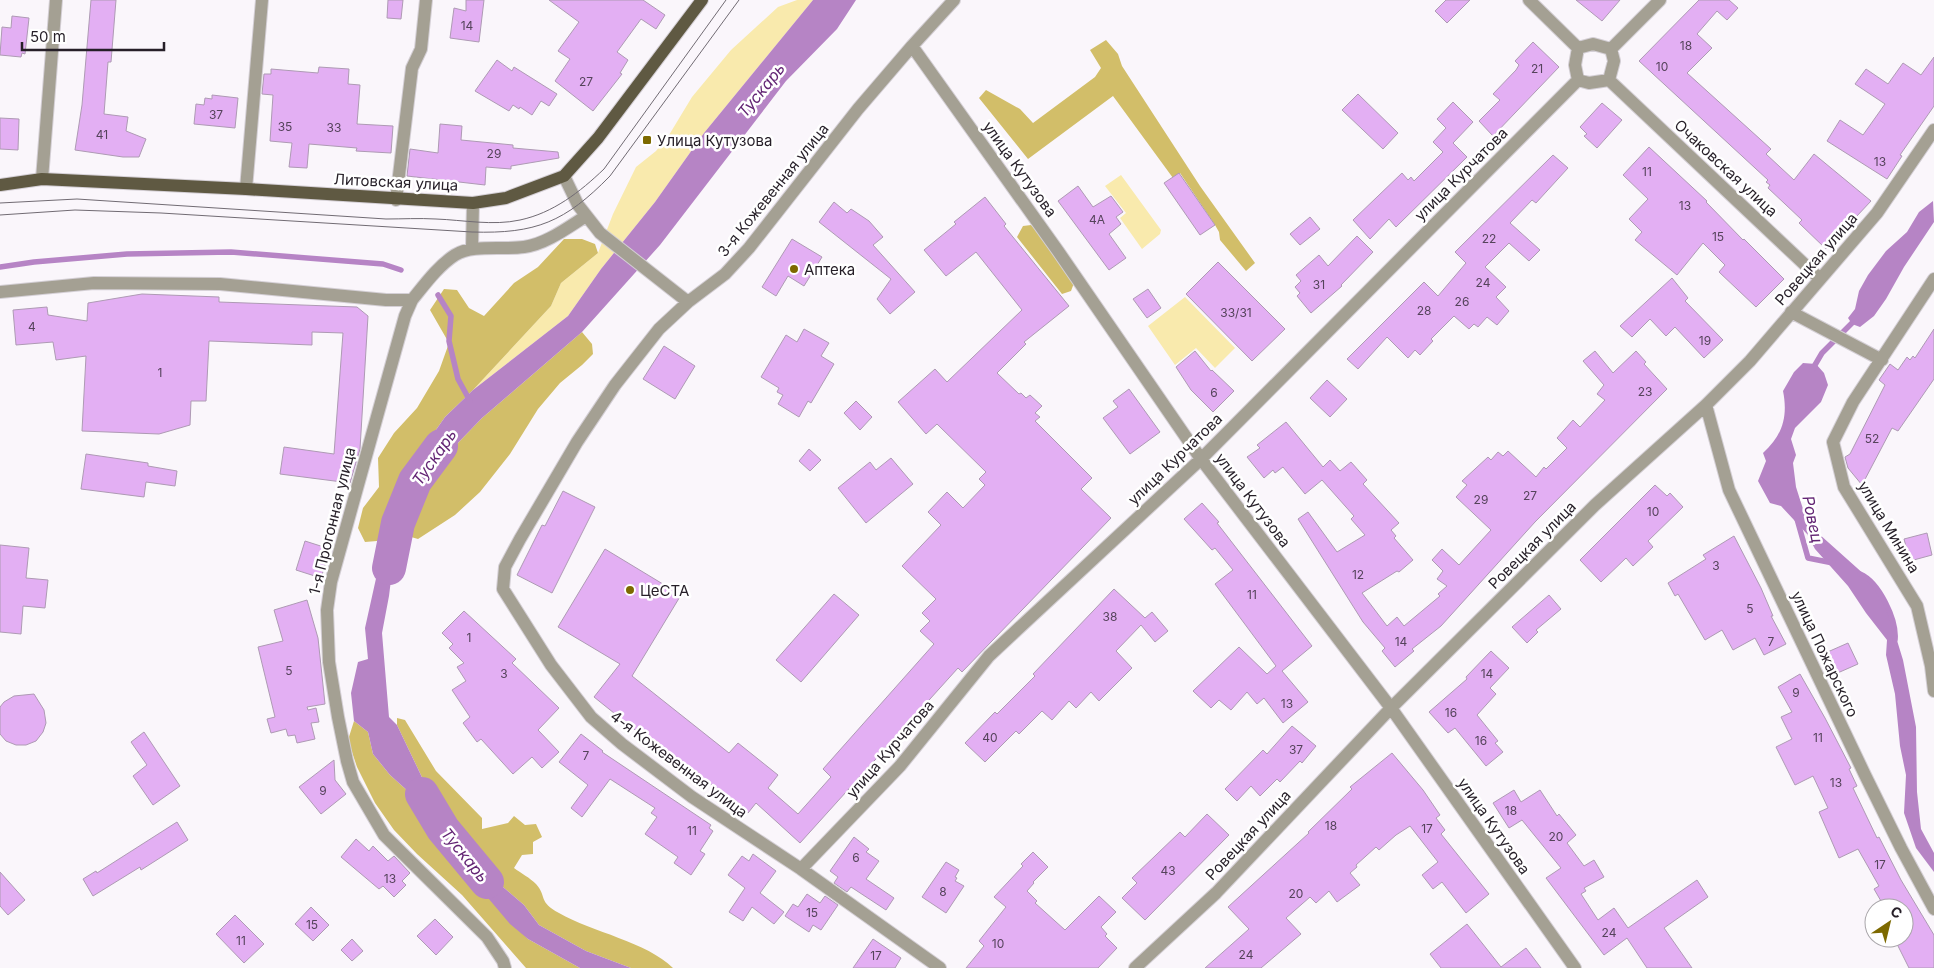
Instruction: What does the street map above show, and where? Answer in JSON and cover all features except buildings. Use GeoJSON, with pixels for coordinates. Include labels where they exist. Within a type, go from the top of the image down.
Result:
{"type":"FeatureCollection","features":[{"type":"Feature","properties":{"kind":"main road","name":"Литовская улица"},"geometry":{"type":"LineString","coordinates":[[0,185],[42,179],[246,189],[396,200],[473,203],[506,198],[564,176],[598,138],[702,0]]}},
{"type":"Feature","properties":{"kind":"street"},"geometry":{"type":"LineString","coordinates":[[42,179],[56,0]]}},
{"type":"Feature","properties":{"kind":"street"},"geometry":{"type":"LineString","coordinates":[[246,189],[262,0]]}},
{"type":"Feature","properties":{"kind":"street"},"geometry":{"type":"LineString","coordinates":[[396,200],[412,68],[420,49],[426,0]]}},
{"type":"Feature","properties":{"kind":"street","name":"3-я Кожевенная улица"},"geometry":{"type":"LineString","coordinates":[[577,442],[620,378],[659,329],[688,302],[725,274],[749,248],[858,109],[954,0]]}},
{"type":"Feature","properties":{"kind":"street"},"geometry":{"type":"LineString","coordinates":[[1529,0],[1578,48]]}},
{"type":"Feature","properties":{"kind":"street"},"geometry":{"type":"LineString","coordinates":[[1611,49],[1660,0]]}},
{"type":"Feature","properties":{"kind":"street"},"geometry":{"type":"LineString","coordinates":[[1578,48],[1593,44],[1611,49]]}},
{"type":"Feature","properties":{"kind":"street","name":"улица Кутузова"},"geometry":{"type":"LineString","coordinates":[[912,46],[1058,251],[1201,458],[1390,708],[1575,968]]}},
{"type":"Feature","properties":{"kind":"street"},"geometry":{"type":"LineString","coordinates":[[1578,48],[1575,65],[1578,80],[1589,83],[1609,80],[1614,61],[1611,49]]}},
{"type":"Feature","properties":{"kind":"street","name":"улица Курчатова"},"geometry":{"type":"LineString","coordinates":[[801,869],[900,766],[989,656],[1201,458],[1578,80]]}},
{"type":"Feature","properties":{"kind":"street","name":"Очаковская улица"},"geometry":{"type":"LineString","coordinates":[[1609,80],[1820,279]]}},
{"type":"Feature","properties":{"kind":"street","name":"Ровецкая улица"},"geometry":{"type":"LineString","coordinates":[[1135,968],[1216,892],[1390,708],[1594,505],[1706,405],[1750,361],[1877,213],[1934,130]]}},
{"type":"Feature","properties":{"kind":"street"},"geometry":{"type":"LineString","coordinates":[[564,176],[578,205],[600,232],[688,302]]}},
{"type":"Feature","properties":{"kind":"street"},"geometry":{"type":"LineString","coordinates":[[473,203],[472,248],[526,247],[550,238],[586,216]]}},
{"type":"Feature","properties":{"kind":"street","name":"1-я Прогонная улица"},"geometry":{"type":"LineString","coordinates":[[472,248],[455,254],[434,272],[412,300],[405,316],[331,582],[327,610],[329,662],[347,761],[354,782],[365,804],[384,835],[487,937],[503,960],[505,968]]}},
{"type":"Feature","properties":{"kind":"street"},"geometry":{"type":"LineString","coordinates":[[0,292],[94,283],[220,284],[386,300],[412,300]]}},
{"type":"Feature","properties":{"kind":"street"},"geometry":{"type":"LineString","coordinates":[[1791,312],[1882,360],[1932,287]]}},
{"type":"Feature","properties":{"kind":"street","name":"улица Минина"},"geometry":{"type":"LineString","coordinates":[[1882,360],[1853,402],[1833,442],[1844,487],[1917,606],[1931,666],[1934,691]]}},
{"type":"Feature","properties":{"kind":"street","name":"улица Пожарского"},"geometry":{"type":"LineString","coordinates":[[1706,405],[1729,490],[1869,783],[1934,909]]}},
{"type":"Feature","properties":{"kind":"street","name":"4-я Кожевенная улица"},"geometry":{"type":"LineString","coordinates":[[577,442],[505,567],[502,589],[551,665],[591,717],[622,744],[692,797],[801,869],[940,968]]}},
{"type":"Feature","properties":{"kind":"shaded area"},"geometry":{"type":"Polygon","coordinates":[[[797,0],[813,0],[704,133],[655,202],[601,269],[568,316],[473,390],[551,306],[561,283],[598,253],[613,214],[636,167],[656,151],[669,135],[692,97],[731,50],[778,7],[797,0]]]}},
{"type":"Feature","properties":{"kind":"shaded area"},"geometry":{"type":"Polygon","coordinates":[[[1106,40],[1118,54],[1122,66],[1200,186],[1255,263],[1246,271],[1220,240],[1219,232],[1215,225],[1180,173],[1173,178],[1113,96],[1028,159],[979,98],[986,90],[1020,109],[1033,123],[1095,77],[1101,68],[1090,50],[1106,40]]]}},
{"type":"Feature","properties":{"kind":"shaded area"},"geometry":{"type":"Polygon","coordinates":[[[1121,175],[1161,230],[1160,234],[1142,249],[1120,218],[1126,213],[1105,186],[1121,175]]]}},
{"type":"Feature","properties":{"kind":"shaded area"},"geometry":{"type":"Polygon","coordinates":[[[1031,225],[1042,236],[1074,283],[1071,291],[1062,294],[1017,237],[1023,226],[1031,225]]]}},
{"type":"Feature","properties":{"kind":"shaded area"},"geometry":{"type":"Polygon","coordinates":[[[564,239],[582,239],[595,244],[598,253],[561,283],[551,306],[473,390],[445,417],[398,484],[385,530],[377,541],[365,542],[358,528],[363,508],[379,487],[378,458],[394,433],[417,408],[439,371],[449,343],[430,310],[444,289],[457,290],[469,308],[484,316],[514,283],[538,267],[564,239]]]}},
{"type":"Feature","properties":{"kind":"shaded area"},"geometry":{"type":"Polygon","coordinates":[[[1185,297],[1235,348],[1215,368],[1196,348],[1175,365],[1148,326],[1185,297]]]}},
{"type":"Feature","properties":{"kind":"shaded area"},"geometry":{"type":"Polygon","coordinates":[[[582,332],[592,344],[593,354],[560,383],[538,409],[510,454],[480,492],[455,515],[418,539],[397,533],[398,523],[415,481],[439,467],[454,447],[482,418],[582,332]]]}},
{"type":"Feature","properties":{"kind":"shaded area"},"geometry":{"type":"Polygon","coordinates":[[[397,718],[405,720],[436,771],[482,818],[482,829],[508,823],[514,816],[525,825],[536,824],[542,837],[533,842],[533,854],[522,855],[514,868],[536,884],[548,906],[572,920],[649,951],[673,968],[631,968],[586,951],[539,925],[524,905],[460,850],[443,829],[430,794],[397,725],[397,718]]]}},
{"type":"Feature","properties":{"kind":"shaded area"},"geometry":{"type":"Polygon","coordinates":[[[354,721],[368,732],[373,754],[390,775],[410,793],[436,846],[472,879],[528,939],[580,968],[526,968],[462,895],[394,830],[375,803],[357,767],[348,740],[354,721]]]}},
{"type":"Feature","properties":{"kind":"water"},"geometry":{"type":"Polygon","coordinates":[[[813,0],[856,0],[837,29],[786,81],[660,245],[582,332],[482,418],[454,447],[439,467],[415,481],[398,523],[389,596],[382,633],[389,717],[397,725],[430,794],[439,822],[460,850],[524,905],[539,925],[586,951],[631,968],[580,968],[528,939],[510,924],[472,879],[436,846],[410,793],[390,775],[373,754],[368,732],[354,721],[351,693],[358,662],[368,659],[365,628],[379,565],[377,541],[385,530],[398,484],[445,417],[473,390],[568,316],[601,269],[655,202],[704,133],[813,0]]]}},
{"type":"Feature","properties":{"kind":"water"},"geometry":{"type":"Polygon","coordinates":[[[1933,201],[1934,222],[1904,267],[1886,299],[1874,316],[1860,327],[1852,324],[1848,318],[1855,309],[1859,291],[1868,275],[1886,251],[1907,232],[1919,212],[1933,201]]]}},
{"type":"Feature","properties":{"kind":"water"},"geometry":{"type":"Polygon","coordinates":[[[1803,363],[1816,364],[1824,373],[1828,385],[1821,402],[1795,428],[1791,439],[1796,455],[1793,463],[1796,487],[1803,509],[1819,534],[1866,576],[1884,598],[1903,660],[1916,727],[1917,792],[1921,829],[1934,853],[1934,872],[1916,848],[1904,813],[1906,775],[1900,746],[1895,694],[1886,655],[1887,640],[1848,586],[1815,549],[1807,534],[1781,506],[1770,503],[1758,481],[1766,461],[1763,453],[1775,439],[1782,425],[1785,409],[1783,391],[1794,372],[1803,363]]]}},
{"type":"Feature","properties":{"kind":"waterway"},"geometry":{"type":"LineString","coordinates":[[0,267],[34,262],[127,254],[231,252],[383,264],[401,270]]}},
{"type":"Feature","properties":{"kind":"waterway"},"geometry":{"type":"LineString","coordinates":[[438,295],[451,316],[449,341],[458,379],[470,401]]}},
{"type":"Feature","properties":{"kind":"waterway","name":"Ровец"},"geometry":{"type":"LineString","coordinates":[[1812,370],[1822,353],[1856,319]]}},
{"type":"Feature","properties":{"kind":"waterway","name":"Тускарь"},"geometry":{"type":"LineString","coordinates":[[389,568],[398,523],[415,481],[441,446]]}},
{"type":"Feature","properties":{"kind":"waterway","name":"Ровец"},"geometry":{"type":"LineString","coordinates":[[1797,519],[1808,558],[1833,563]]}},
{"type":"Feature","properties":{"kind":"waterway","name":"Ровец"},"geometry":{"type":"LineString","coordinates":[[1860,574],[1874,585],[1885,602],[1893,622],[1895,640]]}},
{"type":"Feature","properties":{"kind":"waterway","name":"Тускарь"},"geometry":{"type":"LineString","coordinates":[[422,794],[443,829],[487,882]]}},
{"type":"Feature","properties":{"kind":"tram line"},"geometry":{"type":"LineString","coordinates":[[0,203],[77,199],[386,219],[430,219],[489,223],[510,222],[532,217],[555,207],[585,186],[604,169],[726,0]]}},
{"type":"Feature","properties":{"kind":"tram line"},"geometry":{"type":"LineString","coordinates":[[0,215],[75,210],[161,213],[472,232],[514,231],[532,227],[548,222],[563,214],[594,192],[610,176],[739,0]]}},
{"type":"Feature","properties":{"kind":"place","name":"Улица Кутузова"},"geometry":{"type":"Point","coordinates":[647,140]}},
{"type":"Feature","properties":{"kind":"place","name":"Аптека"},"geometry":{"type":"Point","coordinates":[794,269]}},
{"type":"Feature","properties":{"kind":"place","name":"ЦеСТА"},"geometry":{"type":"Point","coordinates":[630,590]}}]}
